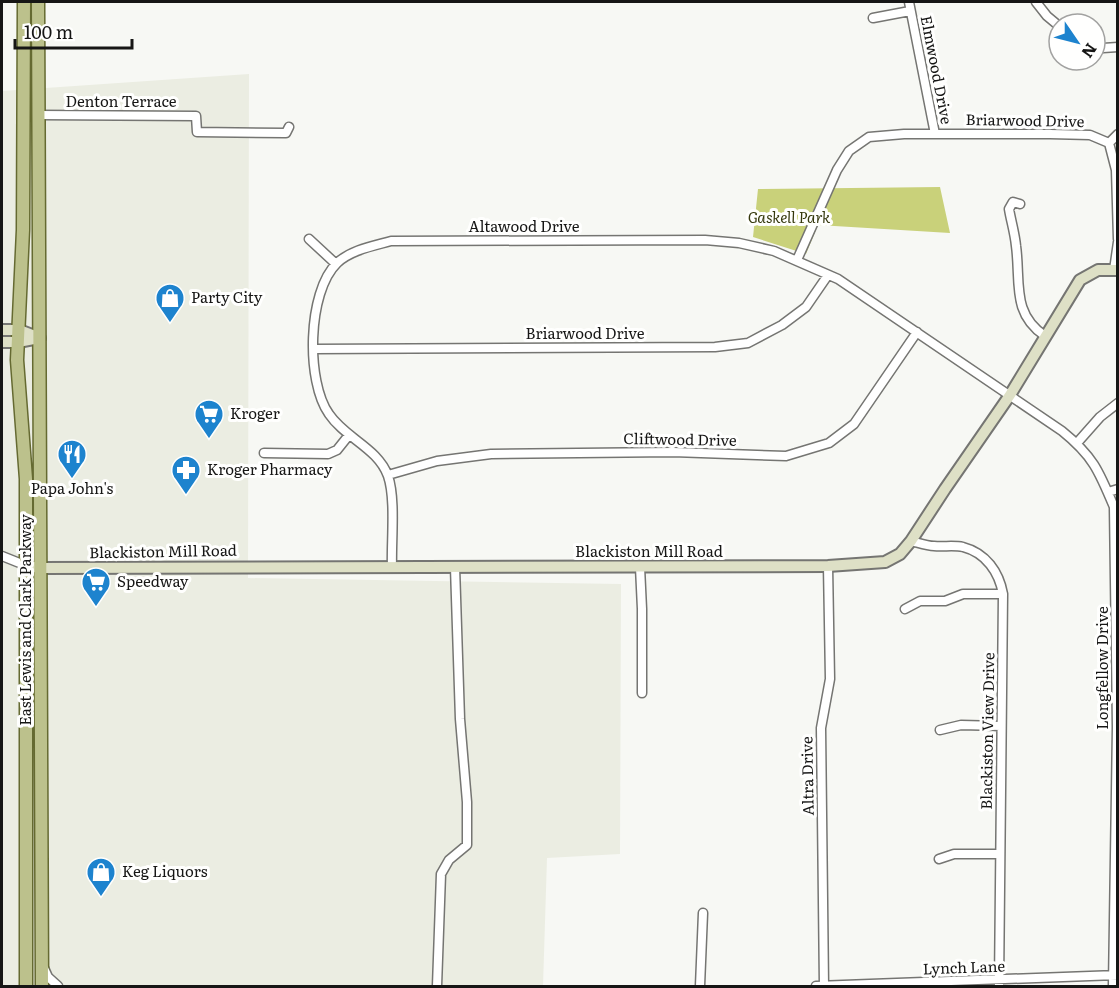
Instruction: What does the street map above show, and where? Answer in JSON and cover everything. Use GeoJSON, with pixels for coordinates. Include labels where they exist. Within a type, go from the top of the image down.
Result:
{"type":"FeatureCollection","features":[{"type":"Feature","properties":{"kind":"main road","name":"East Lewis and Clark Parkway"},"geometry":{"type":"LineString","coordinates":[[24,2],[23,230],[17,360],[26,479],[26,987]]}},
{"type":"Feature","properties":{"kind":"main road","name":"East Lewis and Clark Parkway"},"geometry":{"type":"LineString","coordinates":[[38,2],[42,987]]}},
{"type":"Feature","properties":{"kind":"main road","name":"Blackiston Mill Road"},"geometry":{"type":"LineString","coordinates":[[27,566],[40,568],[640,567],[828,566],[888,562],[900,554],[911,540],[1010,395],[1080,280],[1098,270],[1116,270]]}},
{"type":"Feature","properties":{"kind":"main road"},"geometry":{"type":"LineString","coordinates":[[2,330],[19,336],[40,338]]}},
{"type":"Feature","properties":{"kind":"main road"},"geometry":{"type":"LineString","coordinates":[[2,342],[19,336]]}},
{"type":"Feature","properties":{"kind":"street"},"geometry":{"type":"LineString","coordinates":[[1036,2],[1047,16]]}},
{"type":"Feature","properties":{"kind":"street","name":"Elmwood Drive"},"geometry":{"type":"LineString","coordinates":[[873,18],[910,6],[934,134]]}},
{"type":"Feature","properties":{"kind":"street","name":"Denton Terrace"},"geometry":{"type":"LineString","coordinates":[[39,115],[196,116],[197,132],[286,133],[290,127]]}},
{"type":"Feature","properties":{"kind":"street","name":"Briarwood Drive"},"geometry":{"type":"LineString","coordinates":[[797,260],[828,186],[849,151],[870,137],[934,134],[1090,135],[1109,143]]}},
{"type":"Feature","properties":{"kind":"street"},"geometry":{"type":"LineString","coordinates":[[1116,270],[1118,241],[1116,170],[1109,143],[1118,134]]}},
{"type":"Feature","properties":{"kind":"street"},"geometry":{"type":"LineString","coordinates":[[1020,204],[1013,202],[1009,209],[1016,247],[1018,293],[1028,321],[1033,328],[1046,336]]}},
{"type":"Feature","properties":{"kind":"street"},"geometry":{"type":"LineString","coordinates":[[309,239],[336,264],[314,312],[315,374],[322,403],[330,416],[372,453],[388,475],[391,494],[392,567]]}},
{"type":"Feature","properties":{"kind":"street","name":"Altawood Drive"},"geometry":{"type":"LineString","coordinates":[[336,264],[356,251],[391,241],[705,240],[740,243],[774,251],[797,260],[855,290],[1010,395]]}},
{"type":"Feature","properties":{"kind":"street","name":"Briarwood Drive"},"geometry":{"type":"LineString","coordinates":[[314,349],[715,347],[748,343],[782,326],[806,307],[828,275]]}},
{"type":"Feature","properties":{"kind":"street","name":"Cliftwood Drive"},"geometry":{"type":"LineString","coordinates":[[388,475],[437,461],[491,454],[673,452],[786,456],[829,443],[854,424],[917,332]]}},
{"type":"Feature","properties":{"kind":"street","name":"Longfellow Drive"},"geometry":{"type":"LineString","coordinates":[[1010,395],[1084,448],[1101,474],[1114,507],[1117,631],[1115,975],[1113,987]]}},
{"type":"Feature","properties":{"kind":"street"},"geometry":{"type":"LineString","coordinates":[[1077,443],[1100,417],[1118,403]]}},
{"type":"Feature","properties":{"kind":"street"},"geometry":{"type":"LineString","coordinates":[[264,453],[328,454],[337,450],[349,435]]}},
{"type":"Feature","properties":{"kind":"street"},"geometry":{"type":"LineString","coordinates":[[1108,492],[1118,489]]}},
{"type":"Feature","properties":{"kind":"street","name":"Blackiston View Drive"},"geometry":{"type":"LineString","coordinates":[[911,540],[932,546],[962,547],[980,554],[994,568],[1000,579],[1003,594],[999,983]]}},
{"type":"Feature","properties":{"kind":"street"},"geometry":{"type":"LineString","coordinates":[[2,556],[27,566]]}},
{"type":"Feature","properties":{"kind":"street","name":"Altra Drive"},"geometry":{"type":"LineString","coordinates":[[824,986],[821,728],[830,679],[828,566]]}},
{"type":"Feature","properties":{"kind":"street"},"geometry":{"type":"LineString","coordinates":[[437,987],[441,874],[449,860],[467,846],[467,802],[460,719],[455,567]]}},
{"type":"Feature","properties":{"kind":"street"},"geometry":{"type":"LineString","coordinates":[[640,567],[642,693]]}},
{"type":"Feature","properties":{"kind":"street"},"geometry":{"type":"LineString","coordinates":[[905,609],[920,601],[945,601],[963,594],[1003,594]]}},
{"type":"Feature","properties":{"kind":"street"},"geometry":{"type":"LineString","coordinates":[[940,730],[961,725],[1001,726]]}},
{"type":"Feature","properties":{"kind":"street"},"geometry":{"type":"LineString","coordinates":[[939,859],[954,854],[1000,854]]}},
{"type":"Feature","properties":{"kind":"street"},"geometry":{"type":"LineString","coordinates":[[700,987],[703,913]]}},
{"type":"Feature","properties":{"kind":"street"},"geometry":{"type":"LineString","coordinates":[[41,960],[48,977],[58,987]]}},
{"type":"Feature","properties":{"kind":"street","name":"Lynch Lane"},"geometry":{"type":"LineString","coordinates":[[816,987],[999,983],[1115,975]]}},
{"type":"Feature","properties":{"kind":"shaded area"},"geometry":{"type":"Polygon","coordinates":[[[249,74],[248,578],[621,584],[620,854],[547,858],[543,986],[2,986],[2,91],[249,74]]]}},
{"type":"Feature","properties":{"kind":"green space","name":"Gaskell Park"},"geometry":{"type":"Polygon","coordinates":[[[940,187],[950,233],[818,225],[806,254],[753,237],[758,189],[940,187]]]}},
{"type":"Feature","properties":{"kind":"place","name":"Party City"},"geometry":{"type":"Point","coordinates":[170,324]}},
{"type":"Feature","properties":{"kind":"place","name":"Kroger"},"geometry":{"type":"Point","coordinates":[209,440]}},
{"type":"Feature","properties":{"kind":"place","name":"Papa John's"},"geometry":{"type":"Point","coordinates":[72,480]}},
{"type":"Feature","properties":{"kind":"place","name":"Kroger Pharmacy"},"geometry":{"type":"Point","coordinates":[186,496]}},
{"type":"Feature","properties":{"kind":"place","name":"Speedway"},"geometry":{"type":"Point","coordinates":[96,608]}},
{"type":"Feature","properties":{"kind":"place","name":"Keg Liquors"},"geometry":{"type":"Point","coordinates":[101,898]}}]}
